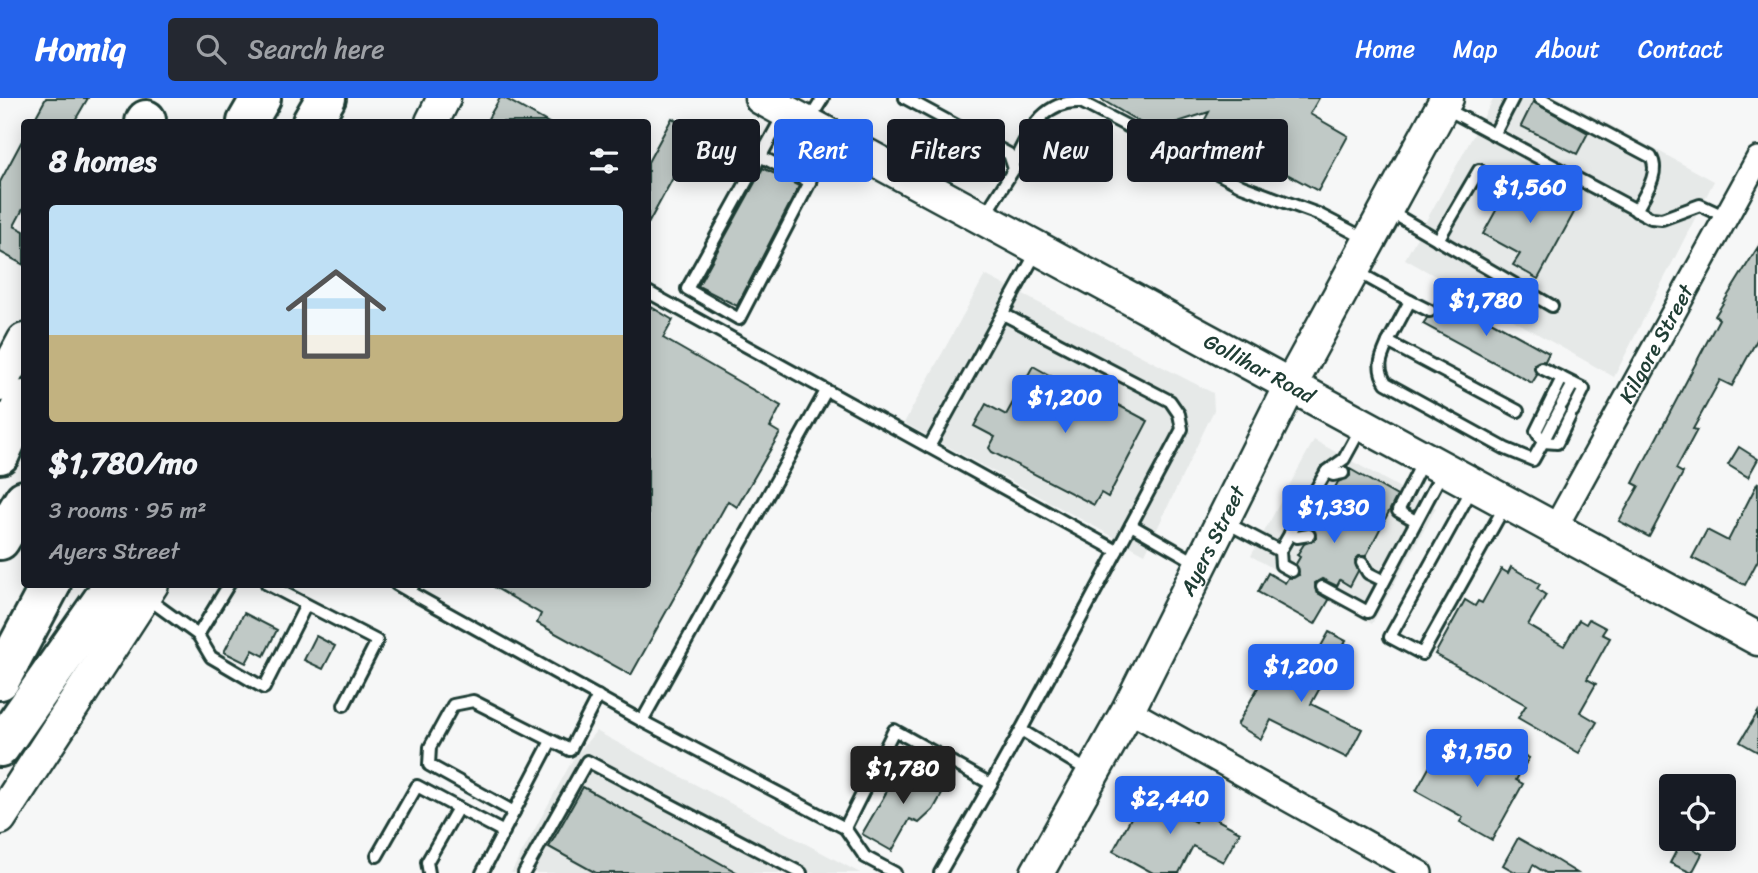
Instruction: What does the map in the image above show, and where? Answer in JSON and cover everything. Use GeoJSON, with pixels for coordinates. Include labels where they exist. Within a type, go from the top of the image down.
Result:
{"type":"FeatureCollection","features":[{"type":"Feature","properties":{"kind":"highway"},"geometry":{"type":"LineString","coordinates":[[249,119],[261,98]]}},
{"type":"Feature","properties":{"kind":"highway"},"geometry":{"type":"LineString","coordinates":[[314,119],[326,98]]}},
{"type":"Feature","properties":{"kind":"highway"},"geometry":{"type":"LineString","coordinates":[[0,454],[21,407]]}},
{"type":"Feature","properties":{"kind":"highway"},"geometry":{"type":"LineString","coordinates":[[0,540],[21,505]]}},
{"type":"Feature","properties":{"kind":"highway"},"geometry":{"type":"LineString","coordinates":[[0,662],[46,588]]}},
{"type":"Feature","properties":{"kind":"highway"},"geometry":{"type":"LineString","coordinates":[[0,680],[47,588]]}},
{"type":"Feature","properties":{"kind":"highway"},"geometry":{"type":"LineString","coordinates":[[0,747],[137,588]]}},
{"type":"Feature","properties":{"kind":"main road"},"geometry":{"type":"LineString","coordinates":[[434,119],[444,98]]}},
{"type":"Feature","properties":{"kind":"main road","name":"Ayers Street"},"geometry":{"type":"LineString","coordinates":[[1037,873],[1128,710],[1290,386],[1445,102]]}},
{"type":"Feature","properties":{"kind":"main road","name":"Gollihar Road"},"geometry":{"type":"LineString","coordinates":[[800,113],[983,219],[1758,639]]}},
{"type":"Feature","properties":{"kind":"main road"},"geometry":{"type":"LineString","coordinates":[[0,384],[21,346]]}},
{"type":"Feature","properties":{"kind":"main road"},"geometry":{"type":"LineString","coordinates":[[0,818],[137,588]]}},
{"type":"Feature","properties":{"kind":"street","name":"Kilgore Street"},"geometry":{"type":"LineString","coordinates":[[1555,528],[1758,159]]}},
{"type":"Feature","properties":{"kind":"street"},"geometry":{"type":"LineString","coordinates":[[1128,710],[1420,873]]}},
{"type":"Feature","properties":{"kind":"lane"},"geometry":{"type":"LineString","coordinates":[[905,98],[1009,155],[1014,162]]}},
{"type":"Feature","properties":{"kind":"lane"},"geometry":{"type":"LineString","coordinates":[[1494,135],[1513,98]]}},
{"type":"Feature","properties":{"kind":"lane"},"geometry":{"type":"LineString","coordinates":[[1540,98],[1651,157],[1655,164],[1654,173],[1636,211]]}},
{"type":"Feature","properties":{"kind":"lane"},"geometry":{"type":"LineString","coordinates":[[983,219],[1014,169],[1014,162],[1037,118],[1070,100],[1104,113],[1242,186],[1318,214],[1369,240]]}},
{"type":"Feature","properties":{"kind":"lane"},"geometry":{"type":"LineString","coordinates":[[1445,102],[1494,135],[1651,218],[1662,219],[1700,205],[1726,217]]}},
{"type":"Feature","properties":{"kind":"lane"},"geometry":{"type":"LineString","coordinates":[[774,163],[760,156],[800,113]]}},
{"type":"Feature","properties":{"kind":"lane"},"geometry":{"type":"LineString","coordinates":[[1438,240],[1479,170]]}},
{"type":"Feature","properties":{"kind":"lane"},"geometry":{"type":"LineString","coordinates":[[746,182],[687,289],[739,318],[810,182]]}},
{"type":"Feature","properties":{"kind":"lane"},"geometry":{"type":"LineString","coordinates":[[1386,210],[1552,306]]}},
{"type":"Feature","properties":{"kind":"lane"},"geometry":{"type":"LineString","coordinates":[[929,447],[1038,249]]}},
{"type":"Feature","properties":{"kind":"lane"},"geometry":{"type":"LineString","coordinates":[[1353,270],[1430,311]]}},
{"type":"Feature","properties":{"kind":"lane"},"geometry":{"type":"LineString","coordinates":[[651,294],[1117,551]]}},
{"type":"Feature","properties":{"kind":"lane"},"geometry":{"type":"LineString","coordinates":[[1410,301],[1380,359],[1380,372],[1386,383],[1506,449],[1533,460],[1573,384]]}},
{"type":"Feature","properties":{"kind":"lane"},"geometry":{"type":"LineString","coordinates":[[940,873],[1021,730],[1182,429],[1179,414],[1170,401],[1003,314]]}},
{"type":"Feature","properties":{"kind":"lane"},"geometry":{"type":"LineString","coordinates":[[1388,342],[1518,411]]}},
{"type":"Feature","properties":{"kind":"lane"},"geometry":{"type":"LineString","coordinates":[[1541,368],[1584,389],[1557,443],[1543,442]]}},
{"type":"Feature","properties":{"kind":"lane"},"geometry":{"type":"LineString","coordinates":[[1543,442],[1536,431],[1562,379]]}},
{"type":"Feature","properties":{"kind":"lane"},"geometry":{"type":"LineString","coordinates":[[642,721],[826,391]]}},
{"type":"Feature","properties":{"kind":"lane"},"geometry":{"type":"LineString","coordinates":[[1280,551],[1299,538],[1362,425]]}},
{"type":"Feature","properties":{"kind":"lane"},"geometry":{"type":"LineString","coordinates":[[1416,521],[1394,509],[1434,463]]}},
{"type":"Feature","properties":{"kind":"lane"},"geometry":{"type":"LineString","coordinates":[[1322,587],[1368,612],[1416,521],[1434,463]]}},
{"type":"Feature","properties":{"kind":"lane"},"geometry":{"type":"LineString","coordinates":[[1475,485],[1390,637],[1422,654],[1507,503]]}},
{"type":"Feature","properties":{"kind":"lane"},"geometry":{"type":"LineString","coordinates":[[1222,521],[1280,551]]}},
{"type":"Feature","properties":{"kind":"lane"},"geometry":{"type":"LineString","coordinates":[[1132,525],[1200,565]]}},
{"type":"Feature","properties":{"kind":"lane"},"geometry":{"type":"LineString","coordinates":[[1280,551],[1281,565],[1292,571]]}},
{"type":"Feature","properties":{"kind":"lane"},"geometry":{"type":"LineString","coordinates":[[1362,563],[1368,573],[1384,581]]}},
{"type":"Feature","properties":{"kind":"lane"},"geometry":{"type":"LineString","coordinates":[[1355,576],[1368,573]]}},
{"type":"Feature","properties":{"kind":"lane"},"geometry":{"type":"LineString","coordinates":[[137,588],[198,635],[211,657],[264,688],[306,605]]}},
{"type":"Feature","properties":{"kind":"lane"},"geometry":{"type":"LineString","coordinates":[[198,635],[227,588]]}},
{"type":"Feature","properties":{"kind":"lane"},"geometry":{"type":"LineString","coordinates":[[274,588],[377,641],[344,705]]}},
{"type":"Feature","properties":{"kind":"lane"},"geometry":{"type":"LineString","coordinates":[[412,588],[642,721],[845,828],[865,857],[895,873]]}},
{"type":"Feature","properties":{"kind":"lane"},"geometry":{"type":"LineString","coordinates":[[377,856],[429,765],[430,747],[453,705],[474,701],[570,750],[598,696]]}},
{"type":"Feature","properties":{"kind":"lane"},"geometry":{"type":"LineString","coordinates":[[845,828],[894,730],[991,784]]}},
{"type":"Feature","properties":{"kind":"lane"},"geometry":{"type":"LineString","coordinates":[[1021,730],[1093,773]]}},
{"type":"Feature","properties":{"kind":"lane"},"geometry":{"type":"LineString","coordinates":[[482,873],[551,741]]}},
{"type":"Feature","properties":{"kind":"lane"},"geometry":{"type":"LineString","coordinates":[[525,872],[582,764],[591,761],[800,873]]}},
{"type":"Feature","properties":{"kind":"lane"},"geometry":{"type":"LineString","coordinates":[[429,765],[514,812]]}},
{"type":"Feature","properties":{"kind":"lane"},"geometry":{"type":"LineString","coordinates":[[417,786],[504,832]]}},
{"type":"Feature","properties":{"kind":"lane"},"geometry":{"type":"LineString","coordinates":[[429,873],[427,863],[458,808]]}},
{"type":"Feature","properties":{"kind":"shaded area"},"geometry":{"type":"Polygon","coordinates":[[[1494,98],[1560,98],[1714,181],[1614,377],[1405,259],[1494,98]]]}},
{"type":"Feature","properties":{"kind":"shaded area"},"geometry":{"type":"Polygon","coordinates":[[[985,275],[1213,393],[1214,410],[1145,554],[904,423],[985,275]]]}},
{"type":"Feature","properties":{"kind":"shaded area"},"geometry":{"type":"Polygon","coordinates":[[[1314,440],[1436,508],[1372,624],[1251,556],[1314,440]]]}},
{"type":"Feature","properties":{"kind":"shaded area"},"geometry":{"type":"Polygon","coordinates":[[[596,731],[860,873],[511,873],[573,759],[596,731]]]}},
{"type":"Feature","properties":{"kind":"building"},"geometry":{"type":"Polygon","coordinates":[[[46,98],[88,98],[76,119],[35,119],[46,98]]]}},
{"type":"Feature","properties":{"kind":"building"},"geometry":{"type":"Polygon","coordinates":[[[500,98],[504,98],[542,119],[488,119],[500,98]]]}},
{"type":"Feature","properties":{"kind":"building"},"geometry":{"type":"Polygon","coordinates":[[[1099,98],[1319,98],[1310,114],[1348,136],[1318,191],[1288,175],[1288,119],[1205,119],[1209,112],[1187,119],[1134,119],[1099,98]]]}},
{"type":"Feature","properties":{"kind":"building"},"geometry":{"type":"Polygon","coordinates":[[[1533,102],[1588,133],[1577,154],[1521,126],[1533,102]]]}},
{"type":"Feature","properties":{"kind":"building"},"geometry":{"type":"Polygon","coordinates":[[[672,118],[672,180],[651,218],[651,156],[672,118]]]}},
{"type":"Feature","properties":{"kind":"building"},"geometry":{"type":"Polygon","coordinates":[[[21,143],[21,213],[14,226],[21,230],[21,263],[0,252],[0,182],[21,143]]]}},
{"type":"Feature","properties":{"kind":"building"},"geometry":{"type":"Polygon","coordinates":[[[763,168],[774,174],[774,182],[791,182],[799,186],[737,306],[698,286],[755,182],[760,182],[763,168]]]}},
{"type":"Feature","properties":{"kind":"building"},"geometry":{"type":"Polygon","coordinates":[[[1515,176],[1576,209],[1538,279],[1513,265],[1520,254],[1483,234],[1515,176]]]}},
{"type":"Feature","properties":{"kind":"building"},"geometry":{"type":"Polygon","coordinates":[[[1758,247],[1758,338],[1732,386],[1720,380],[1693,429],[1697,430],[1676,469],[1683,473],[1649,537],[1619,521],[1639,486],[1633,483],[1719,319],[1715,316],[1758,247]]]}},
{"type":"Feature","properties":{"kind":"building"},"geometry":{"type":"Polygon","coordinates":[[[1440,293],[1549,353],[1545,361],[1534,364],[1537,375],[1532,383],[1423,324],[1427,318],[1437,315],[1434,304],[1440,293]]]}},
{"type":"Feature","properties":{"kind":"building"},"geometry":{"type":"Polygon","coordinates":[[[651,307],[673,320],[663,338],[781,406],[770,427],[780,433],[737,507],[728,501],[631,675],[537,623],[541,614],[496,588],[651,588],[651,307]]]}},
{"type":"Feature","properties":{"kind":"building"},"geometry":{"type":"Polygon","coordinates":[[[1033,366],[1067,385],[1071,380],[1148,421],[1108,497],[1101,493],[1094,505],[992,452],[989,448],[995,437],[974,426],[986,404],[1006,415],[1033,366]]]}},
{"type":"Feature","properties":{"kind":"building"},"geometry":{"type":"Polygon","coordinates":[[[1739,447],[1758,459],[1748,477],[1728,465],[1739,447]]]}},
{"type":"Feature","properties":{"kind":"building"},"geometry":{"type":"Polygon","coordinates":[[[1350,469],[1397,496],[1366,556],[1359,556],[1355,560],[1358,571],[1350,586],[1340,580],[1337,586],[1322,579],[1315,583],[1316,592],[1329,600],[1315,624],[1258,592],[1268,573],[1285,583],[1288,578],[1299,575],[1296,564],[1300,557],[1297,555],[1304,544],[1316,538],[1312,528],[1338,482],[1350,476],[1350,469]]]}},
{"type":"Feature","properties":{"kind":"building"},"geometry":{"type":"Polygon","coordinates":[[[1758,482],[1758,560],[1745,585],[1692,558],[1707,530],[1728,541],[1758,482]]]}},
{"type":"Feature","properties":{"kind":"building"},"geometry":{"type":"Polygon","coordinates":[[[1511,567],[1540,584],[1537,589],[1546,595],[1528,625],[1564,646],[1579,620],[1586,624],[1589,619],[1606,628],[1602,634],[1610,638],[1587,679],[1596,684],[1580,712],[1597,722],[1579,753],[1518,718],[1526,705],[1435,654],[1465,600],[1475,606],[1478,601],[1482,603],[1501,569],[1508,573],[1511,567]]]}},
{"type":"Feature","properties":{"kind":"building"},"geometry":{"type":"Polygon","coordinates":[[[244,613],[277,630],[264,656],[253,650],[246,663],[224,652],[244,613]]]}},
{"type":"Feature","properties":{"kind":"building"},"geometry":{"type":"Polygon","coordinates":[[[1329,632],[1346,641],[1311,704],[1362,729],[1347,758],[1271,720],[1261,739],[1237,725],[1270,666],[1300,683],[1329,632]]]}},
{"type":"Feature","properties":{"kind":"building"},"geometry":{"type":"Polygon","coordinates":[[[316,636],[335,646],[323,669],[304,660],[316,636]]]}},
{"type":"Feature","properties":{"kind":"building"},"geometry":{"type":"Polygon","coordinates":[[[1758,712],[1758,752],[1740,742],[1758,712]]]}},
{"type":"Feature","properties":{"kind":"building"},"geometry":{"type":"Polygon","coordinates":[[[1507,746],[1529,758],[1516,780],[1523,784],[1492,840],[1460,822],[1463,817],[1416,791],[1436,755],[1473,775],[1486,751],[1500,759],[1507,746]]]}},
{"type":"Feature","properties":{"kind":"building"},"geometry":{"type":"Polygon","coordinates":[[[904,762],[940,783],[936,789],[942,794],[933,810],[919,823],[910,819],[892,851],[862,834],[904,762]]]}},
{"type":"Feature","properties":{"kind":"building"},"geometry":{"type":"Polygon","coordinates":[[[583,787],[738,873],[596,873],[549,847],[583,787]]]}},
{"type":"Feature","properties":{"kind":"building"},"geometry":{"type":"Polygon","coordinates":[[[1137,790],[1195,822],[1201,811],[1240,832],[1223,862],[1193,846],[1179,873],[1153,873],[1113,851],[1131,818],[1124,814],[1137,790]]]}},
{"type":"Feature","properties":{"kind":"building"},"geometry":{"type":"Polygon","coordinates":[[[1518,838],[1577,873],[1546,873],[1533,865],[1529,873],[1517,873],[1503,865],[1518,838]]]}},
{"type":"Feature","properties":{"kind":"building"},"geometry":{"type":"Polygon","coordinates":[[[1676,851],[1697,851],[1702,854],[1692,873],[1670,863],[1676,851]]]}}]}
